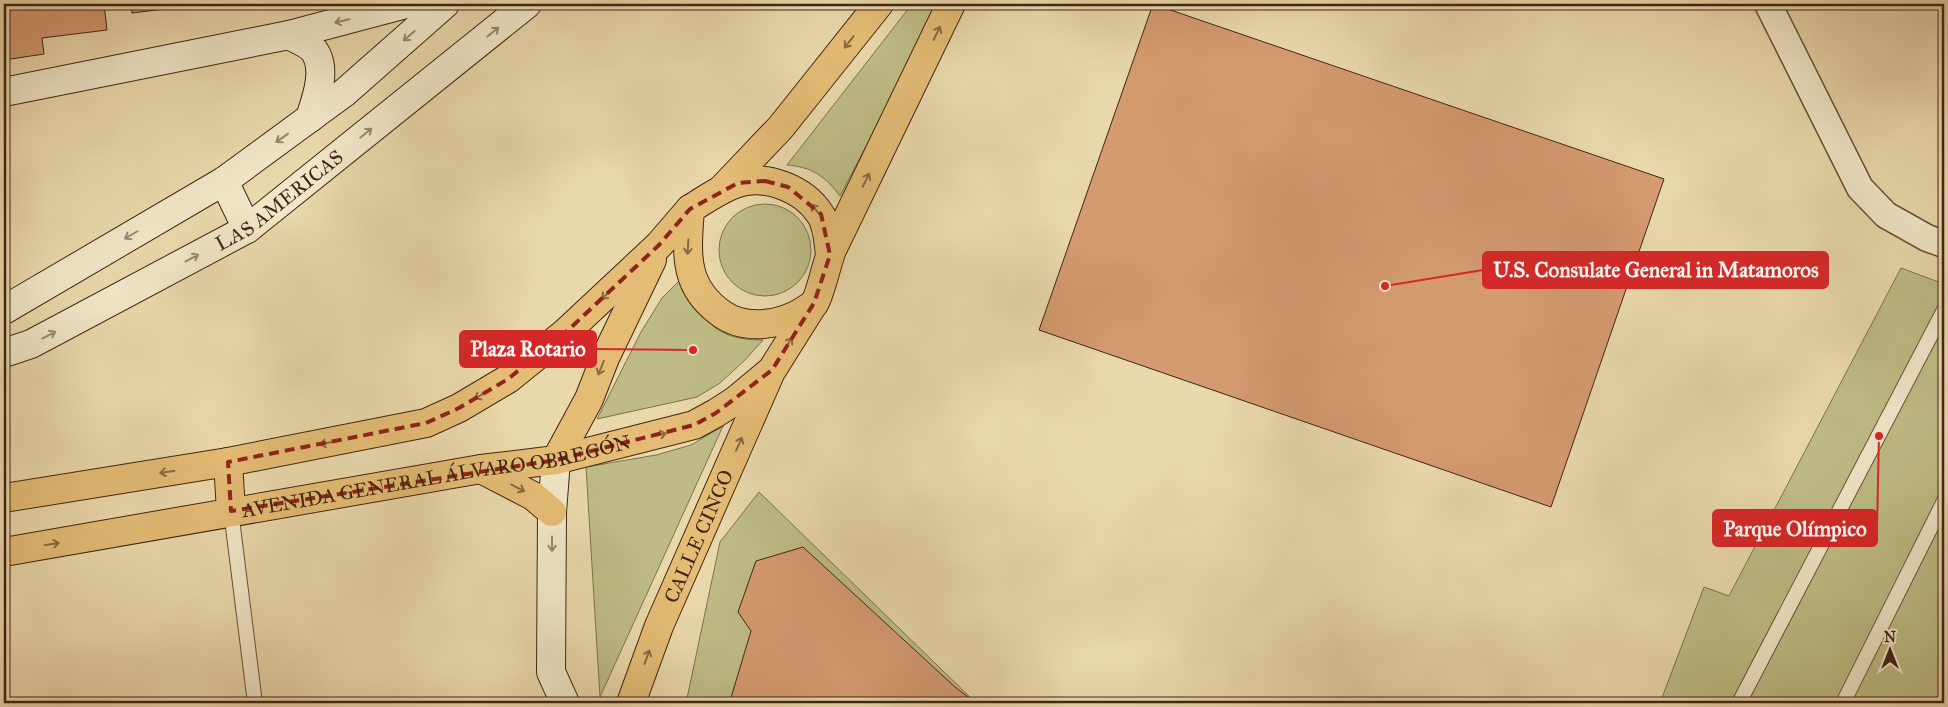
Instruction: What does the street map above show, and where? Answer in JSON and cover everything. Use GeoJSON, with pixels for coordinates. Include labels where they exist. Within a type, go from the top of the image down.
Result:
{"type":"FeatureCollection","features":[{"type":"Feature","properties":{"kind":"main road"},"geometry":{"type":"LineString","coordinates":[[4,310],[224,181],[344,93],[445,4]]}},
{"type":"Feature","properties":{"kind":"main road","name":"LAS AMERICAS"},"geometry":{"type":"LineString","coordinates":[[4,353],[31,344],[247,229],[527,4]]}},
{"type":"Feature","properties":{"kind":"main road"},"geometry":{"type":"LineString","coordinates":[[719,192],[782,127],[879,4]]}},
{"type":"Feature","properties":{"kind":"main road"},"geometry":{"type":"LineString","coordinates":[[690,209],[687,256],[692,279],[705,300],[724,315],[747,323],[772,324],[795,316],[814,303],[830,255],[951,4]]}},
{"type":"Feature","properties":{"kind":"main road"},"geometry":{"type":"LineString","coordinates":[[4,92],[289,35],[402,5]]}},
{"type":"Feature","properties":{"kind":"main road"},"geometry":{"type":"LineString","coordinates":[[289,35],[315,51],[319,65],[319,89],[310,118]]}},
{"type":"Feature","properties":{"kind":"main road"},"geometry":{"type":"LineString","coordinates":[[224,181],[247,229]]}},
{"type":"Feature","properties":{"kind":"main road"},"geometry":{"type":"LineString","coordinates":[[9,493],[228,462],[426,423],[459,408],[508,379],[565,333],[659,245],[690,209],[738,182],[766,181],[788,187],[806,199],[821,214],[827,230],[830,255]]}},
{"type":"Feature","properties":{"kind":"main road"},"geometry":{"type":"LineString","coordinates":[[565,703],[552,672],[552,512],[556,460],[589,399],[605,358],[659,245]]}},
{"type":"Feature","properties":{"kind":"main road","name":"AVENIDA GENERAL ÁLVARO OBREGÓN"},"geometry":{"type":"LineString","coordinates":[[4,552],[481,469],[556,460],[694,425],[736,400],[772,370],[814,303]]}},
{"type":"Feature","properties":{"kind":"main road","name":"CALLE CINCO"},"geometry":{"type":"LineString","coordinates":[[630,703],[659,626],[772,370]]}},
{"type":"Feature","properties":{"kind":"main road"},"geometry":{"type":"LineString","coordinates":[[228,462],[231,512]]}},
{"type":"Feature","properties":{"kind":"main road"},"geometry":{"type":"LineString","coordinates":[[481,469],[533,496],[552,512]]}},
{"type":"Feature","properties":{"kind":"street"},"geometry":{"type":"LineString","coordinates":[[1768,4],[1860,188],[1886,215],[1927,238],[1944,244]]}},
{"type":"Feature","properties":{"kind":"street"},"geometry":{"type":"LineString","coordinates":[[551,703],[552,672]]}},
{"type":"Feature","properties":{"kind":"lane"},"geometry":{"type":"LineString","coordinates":[[1739,703],[1942,318]]}},
{"type":"Feature","properties":{"kind":"lane"},"geometry":{"type":"LineString","coordinates":[[1843,703],[1944,500]]}},
{"type":"Feature","properties":{"kind":"lane"},"geometry":{"type":"LineString","coordinates":[[231,512],[255,703]]}},
{"type":"Feature","properties":{"kind":"highlighted area"},"geometry":{"type":"Polygon","coordinates":[[[765,181],[788,187],[821,214],[830,255],[814,303],[772,370],[716,413],[694,425],[556,460],[231,511],[228,462],[426,423],[459,408],[508,379],[565,333],[659,245],[690,209],[719,192],[738,183],[765,181]]]}},
{"type":"Feature","properties":{"kind":"shaded area"},"geometry":{"type":"Polygon","coordinates":[[[912,4],[941,4],[840,196],[829,183],[811,170],[787,165],[912,4]]]}},
{"type":"Feature","properties":{"kind":"shaded area"},"geometry":{"type":"Polygon","coordinates":[[[765,204],[774,205],[791,212],[803,224],[810,241],[810,259],[803,276],[791,288],[774,295],[765,296],[756,295],[739,288],[727,276],[720,259],[719,250],[720,241],[727,224],[739,212],[756,205],[765,204]]]}},
{"type":"Feature","properties":{"kind":"shaded area"},"geometry":{"type":"Polygon","coordinates":[[[1901,268],[1944,284],[1944,703],[1660,703],[1704,587],[1729,596],[1901,268]]]}},
{"type":"Feature","properties":{"kind":"shaded area"},"geometry":{"type":"Polygon","coordinates":[[[679,281],[712,325],[732,336],[763,340],[720,383],[697,397],[597,419],[641,332],[662,298],[679,281]]]}},
{"type":"Feature","properties":{"kind":"shaded area"},"geometry":{"type":"Polygon","coordinates":[[[723,426],[600,697],[586,467],[656,455],[691,445],[723,426]]]}},
{"type":"Feature","properties":{"kind":"shaded area"},"geometry":{"type":"Polygon","coordinates":[[[759,492],[973,700],[991,703],[686,703],[720,542],[759,492]]]}},
{"type":"Feature","properties":{"kind":"building"},"geometry":{"type":"Polygon","coordinates":[[[4,4],[104,4],[107,30],[42,38],[44,54],[4,60],[4,4]]]}},
{"type":"Feature","properties":{"kind":"building"},"geometry":{"type":"Polygon","coordinates":[[[131,4],[206,4],[132,13],[131,4]]]}},
{"type":"Feature","properties":{"kind":"building"},"geometry":{"type":"Polygon","coordinates":[[[1153,4],[1664,179],[1551,507],[1039,330],[1153,4]]]}},
{"type":"Feature","properties":{"kind":"building"},"geometry":{"type":"Polygon","coordinates":[[[803,547],[955,687],[976,703],[723,703],[730,701],[751,631],[738,612],[756,561],[803,547]]]}},
{"type":"Feature","properties":{"kind":"place","name":"U.S. Consulate General in Matamoros"},"geometry":{"type":"Point","coordinates":[1385,286]}},
{"type":"Feature","properties":{"kind":"place","name":"Plaza Rotario"},"geometry":{"type":"Point","coordinates":[693,350]}},
{"type":"Feature","properties":{"kind":"place","name":"Parque Olímpico"},"geometry":{"type":"Point","coordinates":[1879,436]}}]}
